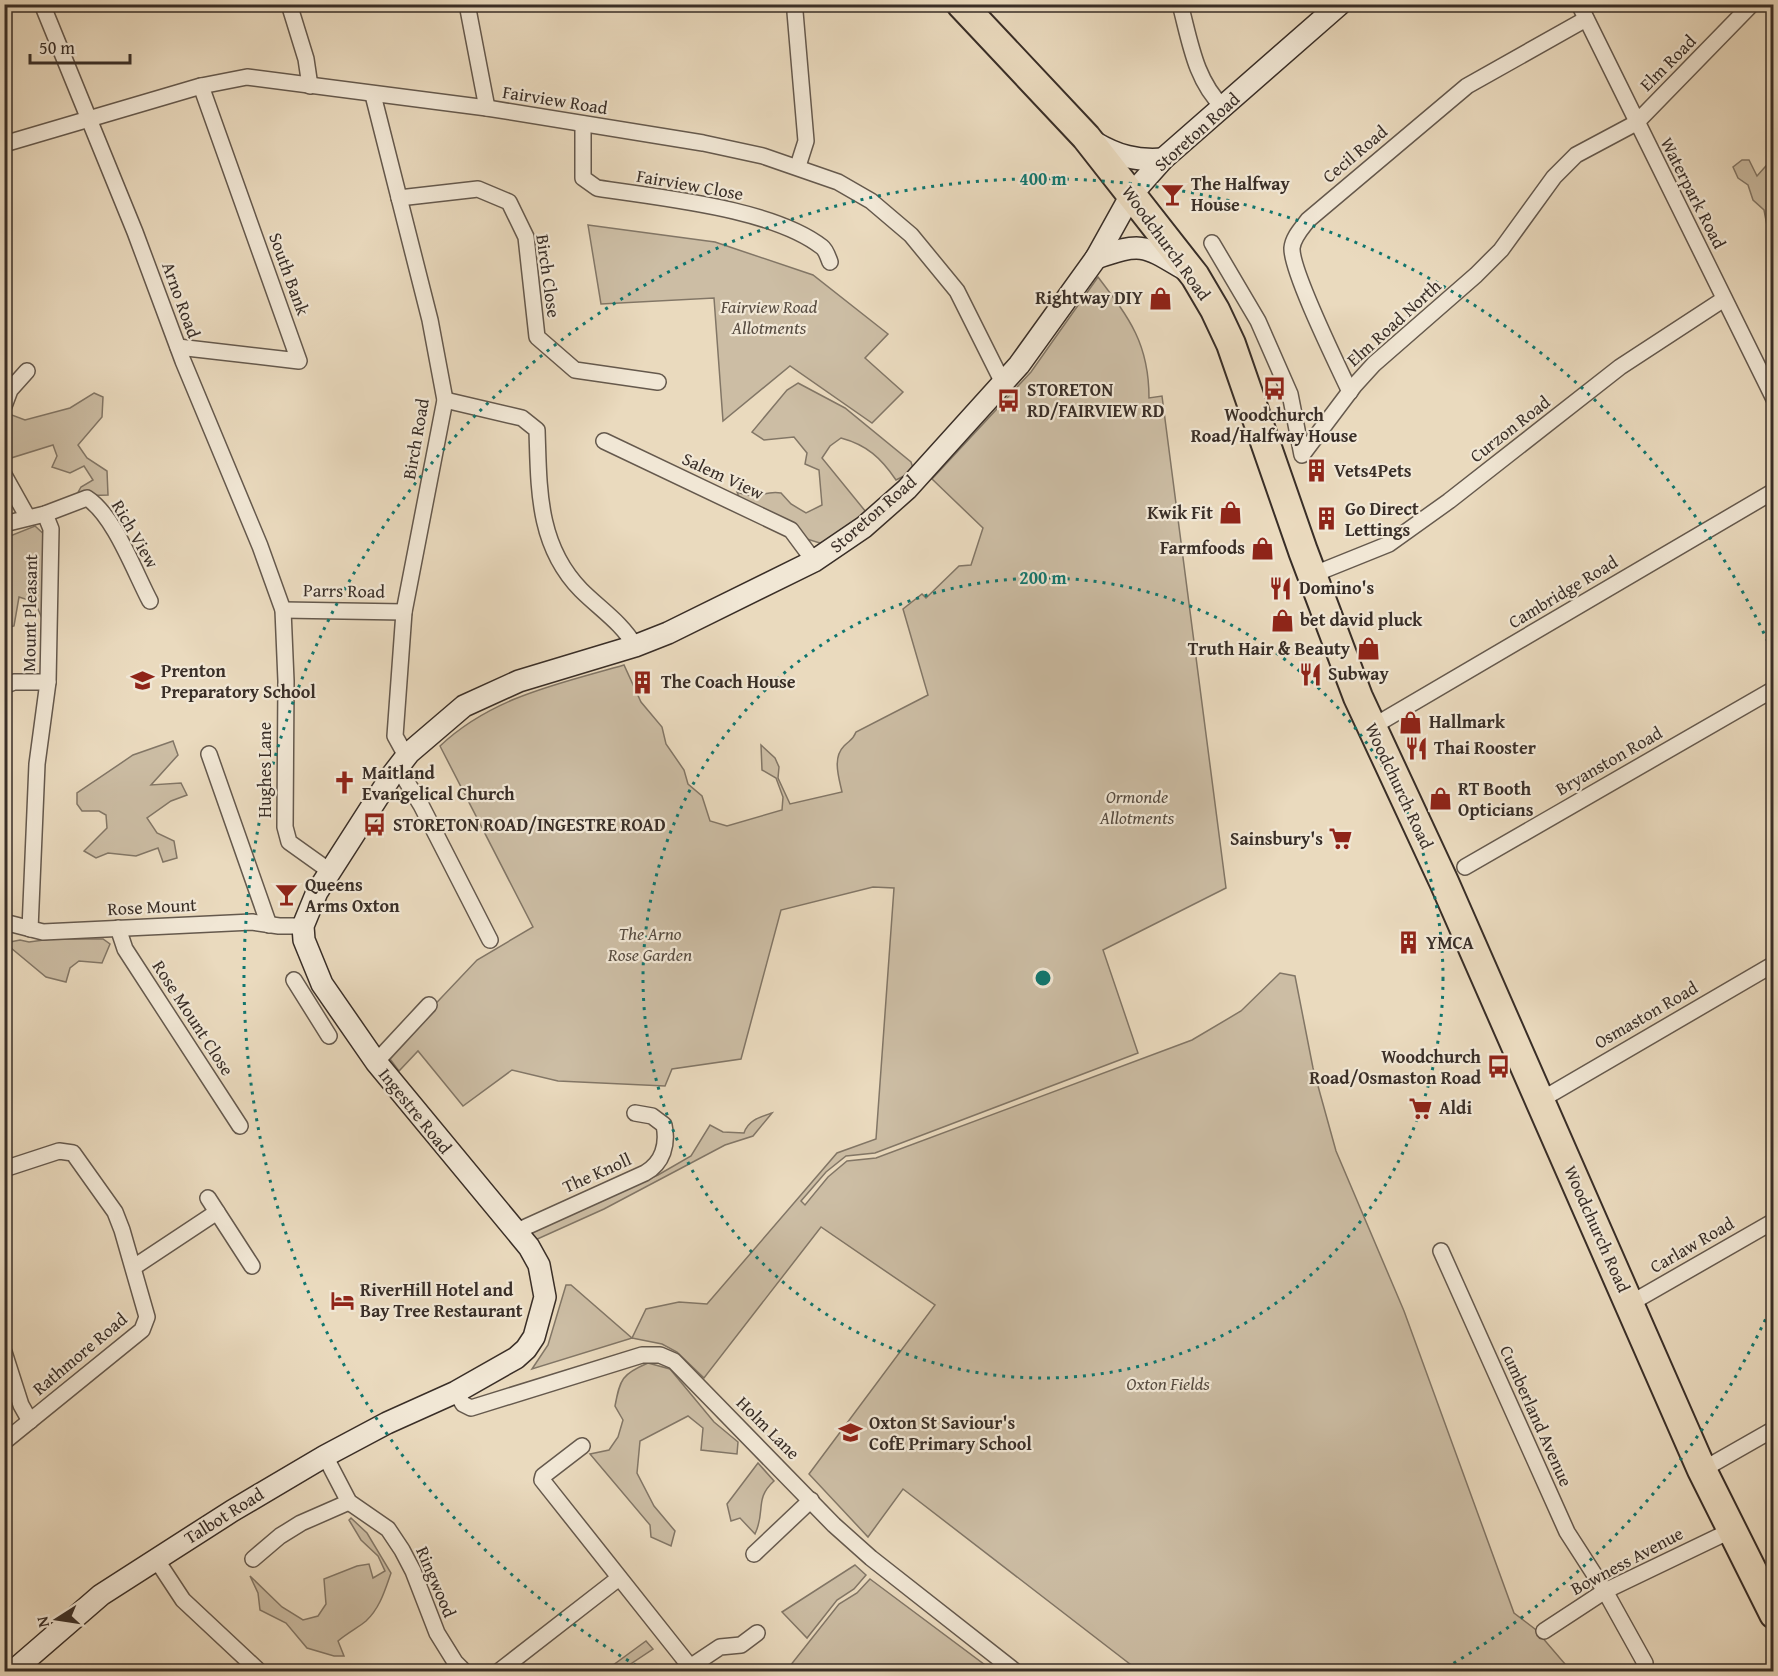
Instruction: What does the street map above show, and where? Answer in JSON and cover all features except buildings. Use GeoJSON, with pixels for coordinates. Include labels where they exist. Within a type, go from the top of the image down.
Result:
{"type":"FeatureCollection","features":[{"type":"Feature","properties":{"kind":"highway","name":"Woodchurch Road"},"geometry":{"type":"LineString","coordinates":[[961,4],[1086,137],[1195,276],[1231,344],[1312,575],[1372,727],[1444,882],[1539,1101],[1631,1303],[1702,1470],[1730,1531],[1773,1614]]}},
{"type":"Feature","properties":{"kind":"main road","name":"Storeton Road"},"geometry":{"type":"LineString","coordinates":[[303,926],[317,892],[400,764],[450,716],[489,693],[635,646],[687,625],[814,561],[857,533],[907,489],[1003,383],[1096,258],[1131,195],[1163,159],[1340,4]]}},
{"type":"Feature","properties":{"kind":"main road"},"geometry":{"type":"LineString","coordinates":[[1086,137],[1118,156],[1143,161],[1163,159]]}},
{"type":"Feature","properties":{"kind":"main road"},"geometry":{"type":"LineString","coordinates":[[1096,258],[1131,246],[1150,249],[1195,276]]}},
{"type":"Feature","properties":{"kind":"main road","name":"Ingestre Road"},"geometry":{"type":"LineString","coordinates":[[303,926],[304,940],[322,984],[376,1062],[517,1231],[539,1265],[545,1297],[540,1324],[526,1349],[516,1358],[456,1392]]}},
{"type":"Feature","properties":{"kind":"main road","name":"Talbot Road"},"geometry":{"type":"LineString","coordinates":[[12,1671],[101,1595],[156,1559],[325,1456],[387,1423],[456,1392]]}},
{"type":"Feature","properties":{"kind":"street","name":"Arno Road"},"geometry":{"type":"LineString","coordinates":[[42,4],[135,232],[178,347],[260,546],[283,610]]}},
{"type":"Feature","properties":{"kind":"street"},"geometry":{"type":"LineString","coordinates":[[289,4],[306,59],[310,86]]}},
{"type":"Feature","properties":{"kind":"street"},"geometry":{"type":"LineString","coordinates":[[467,4],[487,108]]}},
{"type":"Feature","properties":{"kind":"street"},"geometry":{"type":"LineString","coordinates":[[1180,4],[1199,73],[1213,97],[1223,107]]}},
{"type":"Feature","properties":{"kind":"street","name":"Waterpark Road"},"geometry":{"type":"LineString","coordinates":[[1579,4],[1773,399]]}},
{"type":"Feature","properties":{"kind":"street","name":"Elm Road"},"geometry":{"type":"LineString","coordinates":[[1636,123],[1752,4]]}},
{"type":"Feature","properties":{"kind":"street"},"geometry":{"type":"LineString","coordinates":[[795,12],[806,141],[798,166]]}},
{"type":"Feature","properties":{"kind":"street","name":"Cecil Road"},"geometry":{"type":"LineString","coordinates":[[1350,392],[1299,275],[1292,248],[1297,235],[1308,220],[1467,86],[1586,19]]}},
{"type":"Feature","properties":{"kind":"street","name":"Fairview Road"},"geometry":{"type":"LineString","coordinates":[[4,144],[201,86],[247,77],[487,108],[703,143],[798,166],[838,182],[863,196],[911,235],[957,291],[1003,383]]}},
{"type":"Feature","properties":{"kind":"street","name":"South Bank"},"geometry":{"type":"LineString","coordinates":[[178,347],[299,361],[201,86]]}},
{"type":"Feature","properties":{"kind":"street","name":"Birch Road"},"geometry":{"type":"LineString","coordinates":[[373,95],[430,320],[445,400],[404,612],[395,736],[405,779],[415,795],[474,925],[490,940]]}},
{"type":"Feature","properties":{"kind":"street","name":"Elm Road North"},"geometry":{"type":"LineString","coordinates":[[1212,243],[1258,321],[1290,394],[1302,455],[1374,364],[1493,258],[1554,177],[1576,155],[1636,123]]}},
{"type":"Feature","properties":{"kind":"street","name":"Fairview Close"},"geometry":{"type":"LineString","coordinates":[[583,124],[583,178],[597,188],[738,212],[795,232],[824,248],[830,262]]}},
{"type":"Feature","properties":{"kind":"street","name":"Birch Close"},"geometry":{"type":"LineString","coordinates":[[399,198],[478,189],[510,202],[526,237],[537,337],[575,370],[658,382]]}},
{"type":"Feature","properties":{"kind":"street","name":"Curzon Road"},"geometry":{"type":"LineString","coordinates":[[1312,575],[1389,544],[1449,501],[1620,367],[1724,299]]}},
{"type":"Feature","properties":{"kind":"street"},"geometry":{"type":"LineString","coordinates":[[4,406],[10,390],[27,371]]}},
{"type":"Feature","properties":{"kind":"street"},"geometry":{"type":"LineString","coordinates":[[445,400],[522,418],[537,430],[542,517],[556,555],[580,589],[617,621],[635,646]]}},
{"type":"Feature","properties":{"kind":"street","name":"Salem View"},"geometry":{"type":"LineString","coordinates":[[604,441],[791,530],[814,561]]}},
{"type":"Feature","properties":{"kind":"street"},"geometry":{"type":"LineString","coordinates":[[4,476],[27,516]]}},
{"type":"Feature","properties":{"kind":"street","name":"Cambridge Road"},"geometry":{"type":"LineString","coordinates":[[1372,727],[1773,491]]}},
{"type":"Feature","properties":{"kind":"street","name":"Rich View"},"geometry":{"type":"LineString","coordinates":[[45,514],[75,500],[87,498],[95,503],[107,520],[150,602]]}},
{"type":"Feature","properties":{"kind":"street"},"geometry":{"type":"LineString","coordinates":[[4,524],[27,516],[45,514]]}},
{"type":"Feature","properties":{"kind":"street","name":"Mount Pleasant"},"geometry":{"type":"LineString","coordinates":[[30,929],[37,764],[48,681],[51,529],[45,514]]}},
{"type":"Feature","properties":{"kind":"street","name":"Parrs Road"},"geometry":{"type":"LineString","coordinates":[[283,610],[404,612]]}},
{"type":"Feature","properties":{"kind":"street","name":"Hughes Lane"},"geometry":{"type":"LineString","coordinates":[[283,610],[286,681],[285,826],[289,842],[331,872]]}},
{"type":"Feature","properties":{"kind":"street"},"geometry":{"type":"LineString","coordinates":[[4,686],[14,682],[48,681]]}},
{"type":"Feature","properties":{"kind":"street","name":"Bryanston Road"},"geometry":{"type":"LineString","coordinates":[[1465,867],[1773,689]]}},
{"type":"Feature","properties":{"kind":"street"},"geometry":{"type":"LineString","coordinates":[[209,754],[268,925]]}},
{"type":"Feature","properties":{"kind":"street","name":"Rose Mount"},"geometry":{"type":"LineString","coordinates":[[4,922],[43,932],[241,922],[303,926]]}},
{"type":"Feature","properties":{"kind":"street","name":"Rose Mount Close"},"geometry":{"type":"LineString","coordinates":[[118,928],[125,949],[240,1126]]}},
{"type":"Feature","properties":{"kind":"street","name":"Osmaston Road"},"geometry":{"type":"LineString","coordinates":[[1539,1101],[1773,964]]}},
{"type":"Feature","properties":{"kind":"street"},"geometry":{"type":"LineString","coordinates":[[294,980],[329,1036]]}},
{"type":"Feature","properties":{"kind":"street"},"geometry":{"type":"LineString","coordinates":[[304,996],[322,984]]}},
{"type":"Feature","properties":{"kind":"street"},"geometry":{"type":"LineString","coordinates":[[376,1062],[429,1005]]}},
{"type":"Feature","properties":{"kind":"street","name":"The Knoll"},"geometry":{"type":"LineString","coordinates":[[517,1231],[645,1173],[656,1165],[663,1150],[664,1125],[652,1116],[634,1113]]}},
{"type":"Feature","properties":{"kind":"street","name":"Rathmore Road"},"geometry":{"type":"LineString","coordinates":[[4,1169],[59,1151],[73,1153],[115,1212],[134,1267],[147,1317],[142,1330],[4,1442]]}},
{"type":"Feature","properties":{"kind":"street"},"geometry":{"type":"LineString","coordinates":[[208,1198],[253,1265]]}},
{"type":"Feature","properties":{"kind":"street"},"geometry":{"type":"LineString","coordinates":[[134,1267],[217,1212]]}},
{"type":"Feature","properties":{"kind":"street","name":"Carlaw Road"},"geometry":{"type":"LineString","coordinates":[[1631,1303],[1773,1221]]}},
{"type":"Feature","properties":{"kind":"street","name":"Cumberland Avenue"},"geometry":{"type":"LineString","coordinates":[[1441,1251],[1567,1532],[1605,1591],[1645,1663]]}},
{"type":"Feature","properties":{"kind":"street"},"geometry":{"type":"LineString","coordinates":[[4,1352],[21,1406],[30,1421]]}},
{"type":"Feature","properties":{"kind":"street","name":"Holm Lane"},"geometry":{"type":"LineString","coordinates":[[456,1392],[463,1404],[471,1408],[642,1355],[667,1357],[674,1361],[871,1558],[1016,1671]]}},
{"type":"Feature","properties":{"kind":"street"},"geometry":{"type":"LineString","coordinates":[[1702,1470],[1773,1429]]}},
{"type":"Feature","properties":{"kind":"street"},"geometry":{"type":"LineString","coordinates":[[582,1446],[543,1476],[542,1480],[688,1664],[693,1665],[720,1647],[741,1646],[758,1633]]}},
{"type":"Feature","properties":{"kind":"street","name":"Ringwood"},"geometry":{"type":"LineString","coordinates":[[325,1456],[349,1502],[388,1529],[402,1550],[413,1570],[437,1633],[455,1662],[465,1671]]}},
{"type":"Feature","properties":{"kind":"street"},"geometry":{"type":"LineString","coordinates":[[754,1554],[811,1500]]}},
{"type":"Feature","properties":{"kind":"street"},"geometry":{"type":"LineString","coordinates":[[253,1559],[290,1530],[349,1502]]}},
{"type":"Feature","properties":{"kind":"street","name":"Bowness Avenue"},"geometry":{"type":"LineString","coordinates":[[1544,1631],[1605,1591],[1730,1531]]}},
{"type":"Feature","properties":{"kind":"street"},"geometry":{"type":"LineString","coordinates":[[156,1559],[183,1600],[260,1671]]}},
{"type":"Feature","properties":{"kind":"street"},"geometry":{"type":"LineString","coordinates":[[498,1671],[619,1578]]}},
{"type":"Feature","properties":{"kind":"green space"},"geometry":{"type":"Polygon","coordinates":[[[1773,158],[1773,256],[1764,210],[1753,200],[1748,185],[1738,178],[1733,167],[1742,160],[1749,160],[1757,176],[1773,158]]]}},
{"type":"Feature","properties":{"kind":"green space","name":"Fairview Road Allotments"},"geometry":{"type":"Polygon","coordinates":[[[588,225],[715,242],[813,275],[888,334],[865,358],[903,392],[872,423],[790,366],[723,421],[714,298],[601,304],[588,225]]]}},
{"type":"Feature","properties":{"kind":"green space"},"geometry":{"type":"Polygon","coordinates":[[[1098,277],[1136,333],[1146,362],[1149,398],[1162,396],[1226,888],[1103,950],[1138,1053],[875,1153],[846,1156],[826,1172],[801,1201],[805,1205],[828,1177],[847,1161],[876,1158],[1192,1040],[1241,1011],[1280,973],[1295,976],[1313,1068],[1336,1151],[1404,1311],[1514,1613],[1535,1629],[1571,1671],[1139,1671],[903,1489],[868,1537],[809,1474],[935,1305],[821,1227],[704,1378],[677,1352],[662,1344],[632,1338],[646,1309],[679,1302],[707,1304],[837,1153],[876,1139],[894,888],[873,887],[781,910],[741,1059],[672,1069],[665,1086],[558,1081],[512,1070],[463,1106],[418,1051],[399,1071],[387,1055],[477,960],[533,927],[440,746],[481,715],[504,704],[550,686],[624,665],[641,702],[662,727],[666,744],[684,770],[688,784],[702,796],[710,821],[727,826],[782,810],[783,797],[776,778],[762,770],[761,745],[775,758],[779,767],[778,778],[790,804],[842,792],[837,768],[838,756],[856,732],[928,695],[903,609],[922,594],[926,598],[959,566],[971,565],[983,528],[932,479],[1031,372],[1098,277]]]}},
{"type":"Feature","properties":{"kind":"green space"},"geometry":{"type":"Polygon","coordinates":[[[798,383],[845,408],[911,462],[914,471],[896,480],[879,459],[858,444],[841,438],[830,446],[822,458],[866,512],[845,536],[823,544],[794,535],[742,505],[737,492],[751,496],[781,493],[791,504],[806,513],[822,505],[819,470],[805,464],[807,453],[794,437],[764,440],[752,432],[787,390],[798,383]]]}},
{"type":"Feature","properties":{"kind":"green space"},"geometry":{"type":"Polygon","coordinates":[[[94,393],[103,397],[102,417],[78,445],[87,458],[107,471],[108,495],[76,496],[81,487],[93,480],[84,466],[70,473],[52,467],[57,456],[53,445],[11,458],[5,449],[4,412],[25,420],[70,408],[94,393]]]}},
{"type":"Feature","properties":{"kind":"green space"},"geometry":{"type":"Polygon","coordinates":[[[35,526],[47,537],[46,607],[41,616],[35,602],[19,597],[14,626],[5,628],[5,538],[35,526]]]}},
{"type":"Feature","properties":{"kind":"green space"},"geometry":{"type":"Polygon","coordinates":[[[173,741],[178,755],[151,785],[181,783],[187,795],[171,801],[147,818],[157,833],[174,841],[177,858],[163,862],[158,848],[136,856],[108,853],[96,858],[84,851],[107,828],[106,815],[99,811],[82,811],[77,804],[77,793],[133,755],[173,741]]]}},
{"type":"Feature","properties":{"kind":"green space"},"geometry":{"type":"Polygon","coordinates":[[[51,939],[103,939],[110,944],[102,963],[79,961],[70,968],[66,982],[46,977],[5,943],[51,939]]]}},
{"type":"Feature","properties":{"kind":"green space"},"geometry":{"type":"Polygon","coordinates":[[[772,1113],[753,1136],[725,1145],[604,1209],[533,1241],[528,1230],[658,1175],[691,1156],[710,1125],[723,1132],[744,1133],[751,1122],[772,1113]]]}},
{"type":"Feature","properties":{"kind":"green space"},"geometry":{"type":"Polygon","coordinates":[[[566,1285],[571,1285],[632,1338],[532,1369],[548,1345],[566,1285]]]}},
{"type":"Feature","properties":{"kind":"green space"},"geometry":{"type":"Polygon","coordinates":[[[648,1363],[670,1369],[714,1422],[738,1442],[737,1454],[701,1450],[703,1428],[688,1416],[640,1441],[637,1473],[654,1506],[675,1531],[671,1546],[651,1537],[650,1525],[590,1454],[609,1450],[618,1437],[623,1420],[615,1406],[621,1383],[627,1374],[648,1363]]]}},
{"type":"Feature","properties":{"kind":"green space"},"geometry":{"type":"Polygon","coordinates":[[[758,1463],[774,1481],[764,1494],[755,1534],[740,1518],[731,1521],[727,1504],[758,1463]]]}},
{"type":"Feature","properties":{"kind":"green space"},"geometry":{"type":"Polygon","coordinates":[[[351,1518],[367,1533],[391,1573],[382,1598],[371,1616],[338,1641],[344,1656],[334,1656],[307,1648],[286,1623],[260,1610],[258,1593],[250,1576],[282,1607],[303,1620],[318,1616],[326,1604],[324,1579],[357,1566],[369,1564],[373,1578],[385,1571],[378,1556],[361,1540],[349,1520],[351,1518]]]}},
{"type":"Feature","properties":{"kind":"green space"},"geometry":{"type":"Polygon","coordinates":[[[855,1565],[866,1575],[854,1589],[837,1600],[807,1638],[782,1612],[855,1565]]]}},
{"type":"Feature","properties":{"kind":"green space"},"geometry":{"type":"Polygon","coordinates":[[[870,1579],[985,1665],[981,1671],[786,1671],[839,1604],[857,1593],[870,1579]]]}},
{"type":"Feature","properties":{"kind":"green space"},"geometry":{"type":"Polygon","coordinates":[[[646,1641],[653,1649],[620,1671],[605,1671],[646,1641]]]}},
{"type":"Feature","properties":{"kind":"place","name":"The Halfway House"},"geometry":{"type":"Point","coordinates":[1173,194]}},
{"type":"Feature","properties":{"kind":"place","name":"Rightway DIY"},"geometry":{"type":"Point","coordinates":[1161,298]}},
{"type":"Feature","properties":{"kind":"place","name":"Woodchurch Road/Halfway House"},"geometry":{"type":"Point","coordinates":[1274,389]}},
{"type":"Feature","properties":{"kind":"place","name":"STORETON RD/FAIRVIEW RD"},"geometry":{"type":"Point","coordinates":[1009,400]}},
{"type":"Feature","properties":{"kind":"place","name":"Vets4Pets"},"geometry":{"type":"Point","coordinates":[1316,471]}},
{"type":"Feature","properties":{"kind":"place","name":"Kwik Fit"},"geometry":{"type":"Point","coordinates":[1231,513]}},
{"type":"Feature","properties":{"kind":"place","name":"Go Direct Lettings"},"geometry":{"type":"Point","coordinates":[1327,519]}},
{"type":"Feature","properties":{"kind":"place","name":"Farmfoods"},"geometry":{"type":"Point","coordinates":[1263,548]}},
{"type":"Feature","properties":{"kind":"place","name":"Domino's"},"geometry":{"type":"Point","coordinates":[1281,588]}},
{"type":"Feature","properties":{"kind":"place","name":"bet david pluck"},"geometry":{"type":"Point","coordinates":[1282,620]}},
{"type":"Feature","properties":{"kind":"place","name":"Truth Hair & Beauty"},"geometry":{"type":"Point","coordinates":[1368,649]}},
{"type":"Feature","properties":{"kind":"place","name":"Subway"},"geometry":{"type":"Point","coordinates":[1310,674]}},
{"type":"Feature","properties":{"kind":"place","name":"Prenton Preparatory School"},"geometry":{"type":"Point","coordinates":[143,681]}},
{"type":"Feature","properties":{"kind":"place","name":"The Coach House"},"geometry":{"type":"Point","coordinates":[643,682]}},
{"type":"Feature","properties":{"kind":"place","name":"Hallmark"},"geometry":{"type":"Point","coordinates":[1411,722]}},
{"type":"Feature","properties":{"kind":"place","name":"Thai Rooster"},"geometry":{"type":"Point","coordinates":[1416,748]}},
{"type":"Feature","properties":{"kind":"place","name":"Maitland Evangelical Church"},"geometry":{"type":"Point","coordinates":[344,783]}},
{"type":"Feature","properties":{"kind":"place","name":"RT Booth Opticians"},"geometry":{"type":"Point","coordinates":[1440,799]}},
{"type":"Feature","properties":{"kind":"place","name":"STORETON ROAD/INGESTRE ROAD"},"geometry":{"type":"Point","coordinates":[375,825]}},
{"type":"Feature","properties":{"kind":"place","name":"Sainsbury's"},"geometry":{"type":"Point","coordinates":[1341,839]}},
{"type":"Feature","properties":{"kind":"place","name":"Queens Arms Oxton"},"geometry":{"type":"Point","coordinates":[287,895]}},
{"type":"Feature","properties":{"kind":"place","name":"YMCA"},"geometry":{"type":"Point","coordinates":[1408,943]}},
{"type":"Feature","properties":{"kind":"place","name":"Woodchurch Road/Osmaston Road"},"geometry":{"type":"Point","coordinates":[1499,1067]}},
{"type":"Feature","properties":{"kind":"place","name":"Aldi"},"geometry":{"type":"Point","coordinates":[1421,1108]}},
{"type":"Feature","properties":{"kind":"place","name":"RiverHill Hotel and Bay Tree Restaurant"},"geometry":{"type":"Point","coordinates":[342,1300]}},
{"type":"Feature","properties":{"kind":"place","name":"Oxton St Saviour's CofE Primary School"},"geometry":{"type":"Point","coordinates":[851,1433]}},
{"type":"Feature","properties":{"kind":"park label","name":"Ormonde Allotments"},"geometry":{"type":"Point","coordinates":[1137,807]}},
{"type":"Feature","properties":{"kind":"park label","name":"The Arno Rose Garden"},"geometry":{"type":"Point","coordinates":[650,944]}},
{"type":"Feature","properties":{"kind":"park label","name":"Oxton Fields"},"geometry":{"type":"Point","coordinates":[1168,1384]}}]}
